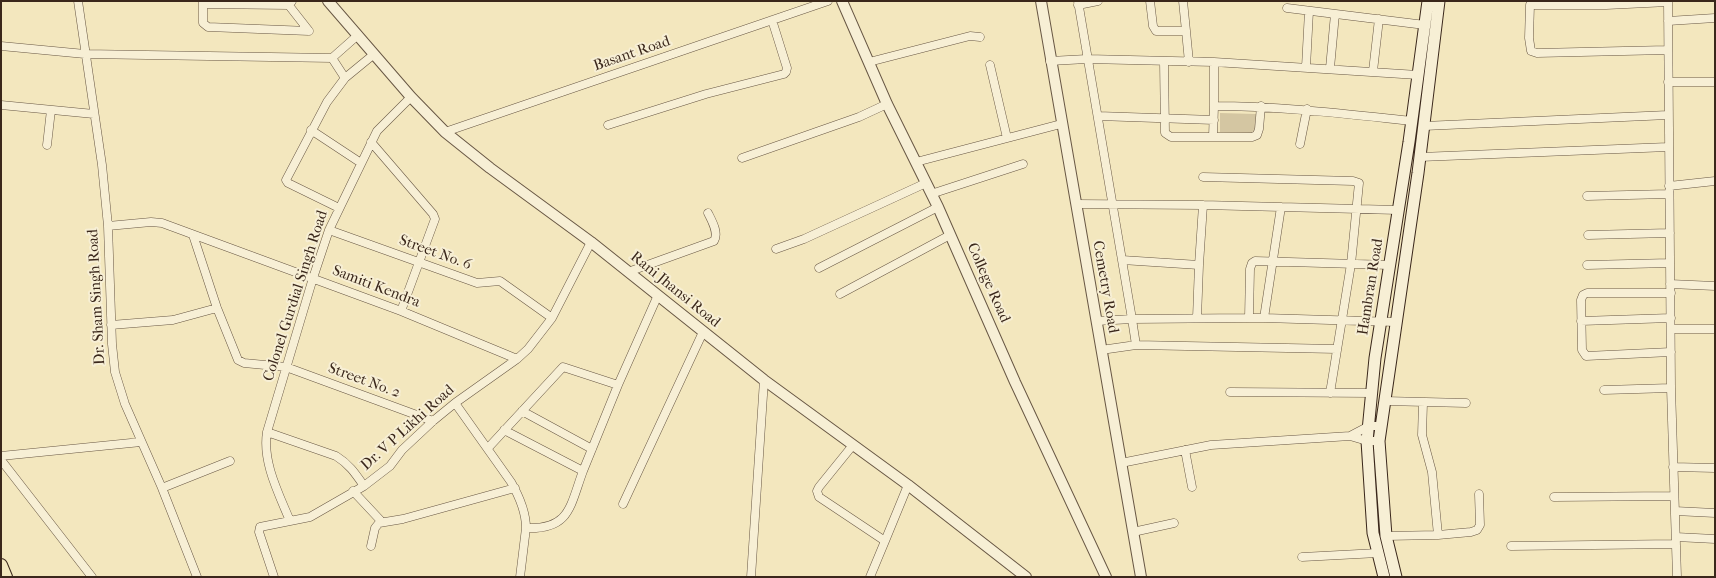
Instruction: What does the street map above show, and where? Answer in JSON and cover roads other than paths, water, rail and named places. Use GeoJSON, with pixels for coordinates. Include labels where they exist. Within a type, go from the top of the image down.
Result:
{"type":"FeatureCollection","features":[{"type":"Feature","properties":{"kind":"main road","name":"Hambran Road"},"geometry":{"type":"LineString","coordinates":[[1384,577],[1373,533],[1367,441],[1381,321],[1412,121],[1428,1]]}},
{"type":"Feature","properties":{"kind":"main road","name":"Hambran Road"},"geometry":{"type":"LineString","coordinates":[[1396,577],[1386,536],[1379,441],[1420,157],[1439,1]]}},
{"type":"Feature","properties":{"kind":"main road"},"geometry":{"type":"LineString","coordinates":[[1,555],[11,577]]}},
{"type":"Feature","properties":{"kind":"main road"},"geometry":{"type":"LineString","coordinates":[[1,564],[6,577]]}},
{"type":"Feature","properties":{"kind":"street","name":"Dr. Sham Singh Road"},"geometry":{"type":"LineString","coordinates":[[78,1],[108,226],[113,361],[118,383],[197,577]]}},
{"type":"Feature","properties":{"kind":"street","name":"Rani Jhansi Road"},"geometry":{"type":"LineString","coordinates":[[328,1],[373,55],[445,132],[490,168],[591,242],[764,380],[908,485],[1026,577]]}},
{"type":"Feature","properties":{"kind":"street","name":"Basant Road"},"geometry":{"type":"LineString","coordinates":[[445,132],[828,1]]}},
{"type":"Feature","properties":{"kind":"street","name":"College Road"},"geometry":{"type":"LineString","coordinates":[[842,1],[887,104],[938,207],[1015,382],[1106,577]]}},
{"type":"Feature","properties":{"kind":"street","name":"Cemetry Road"},"geometry":{"type":"LineString","coordinates":[[1041,1],[1141,577]]}},
{"type":"Feature","properties":{"kind":"street"},"geometry":{"type":"LineString","coordinates":[[1098,1],[1078,3],[1136,345]]}},
{"type":"Feature","properties":{"kind":"street"},"geometry":{"type":"LineString","coordinates":[[1150,1],[1156,31],[1186,31]]}},
{"type":"Feature","properties":{"kind":"street"},"geometry":{"type":"LineString","coordinates":[[1184,1],[1189,62]]}},
{"type":"Feature","properties":{"kind":"street"},"geometry":{"type":"LineString","coordinates":[[203,2],[289,2],[309,31],[208,27],[204,23],[203,2]]}},
{"type":"Feature","properties":{"kind":"street"},"geometry":{"type":"LineString","coordinates":[[1667,50],[1533,52],[1529,48],[1530,3],[1668,2],[1671,388],[1677,577]]}},
{"type":"Feature","properties":{"kind":"street"},"geometry":{"type":"LineString","coordinates":[[1287,8],[1425,24]]}},
{"type":"Feature","properties":{"kind":"street"},"geometry":{"type":"LineString","coordinates":[[1306,67],[1309,11]]}},
{"type":"Feature","properties":{"kind":"street"},"geometry":{"type":"LineString","coordinates":[[1330,68],[1335,14]]}},
{"type":"Feature","properties":{"kind":"street"},"geometry":{"type":"LineString","coordinates":[[1668,21],[1715,18]]}},
{"type":"Feature","properties":{"kind":"street"},"geometry":{"type":"LineString","coordinates":[[1373,72],[1379,19]]}},
{"type":"Feature","properties":{"kind":"street"},"geometry":{"type":"LineString","coordinates":[[608,125],[706,94],[784,74],[787,68],[772,20]]}},
{"type":"Feature","properties":{"kind":"street"},"geometry":{"type":"LineString","coordinates":[[1,46],[85,54],[332,58],[358,35]]}},
{"type":"Feature","properties":{"kind":"street"},"geometry":{"type":"LineString","coordinates":[[868,62],[970,36],[976,35],[980,37]]}},
{"type":"Feature","properties":{"kind":"street"},"geometry":{"type":"LineString","coordinates":[[339,208],[288,183],[286,180],[327,102],[345,78],[373,55]]}},
{"type":"Feature","properties":{"kind":"street"},"geometry":{"type":"LineString","coordinates":[[332,58],[345,78]]}},
{"type":"Feature","properties":{"kind":"street"},"geometry":{"type":"LineString","coordinates":[[1050,61],[1087,59],[1214,62],[1418,75]]}},
{"type":"Feature","properties":{"kind":"street"},"geometry":{"type":"LineString","coordinates":[[1164,61],[1163,129],[1166,135],[1178,137],[1252,137],[1257,135],[1259,129],[1260,106]]}},
{"type":"Feature","properties":{"kind":"street"},"geometry":{"type":"LineString","coordinates":[[1213,137],[1214,62]]}},
{"type":"Feature","properties":{"kind":"street"},"geometry":{"type":"LineString","coordinates":[[990,65],[1007,138]]}},
{"type":"Feature","properties":{"kind":"street"},"geometry":{"type":"LineString","coordinates":[[1668,82],[1715,82]]}},
{"type":"Feature","properties":{"kind":"street","name":"Colonel Gurdial Singh Road"},"geometry":{"type":"LineString","coordinates":[[290,521],[268,459],[266,450],[267,432],[329,230],[371,142],[384,124],[411,97]]}},
{"type":"Feature","properties":{"kind":"street"},"geometry":{"type":"LineString","coordinates":[[1,104],[94,114]]}},
{"type":"Feature","properties":{"kind":"street"},"geometry":{"type":"LineString","coordinates":[[742,158],[859,117],[887,104]]}},
{"type":"Feature","properties":{"kind":"street"},"geometry":{"type":"LineString","coordinates":[[1214,106],[1307,109],[1412,121]]}},
{"type":"Feature","properties":{"kind":"street"},"geometry":{"type":"LineString","coordinates":[[1300,144],[1307,109]]}},
{"type":"Feature","properties":{"kind":"street"},"geometry":{"type":"LineString","coordinates":[[47,145],[50,110]]}},
{"type":"Feature","properties":{"kind":"street"},"geometry":{"type":"LineString","coordinates":[[1424,126],[1668,115]]}},
{"type":"Feature","properties":{"kind":"street"},"geometry":{"type":"LineString","coordinates":[[1098,116],[1214,120]]}},
{"type":"Feature","properties":{"kind":"street"},"geometry":{"type":"LineString","coordinates":[[916,162],[1061,124]]}},
{"type":"Feature","properties":{"kind":"street"},"geometry":{"type":"LineString","coordinates":[[311,130],[361,163]]}},
{"type":"Feature","properties":{"kind":"street"},"geometry":{"type":"LineString","coordinates":[[371,142],[434,216],[435,222],[401,311]]}},
{"type":"Feature","properties":{"kind":"street"},"geometry":{"type":"LineString","coordinates":[[1420,157],[1668,147]]}},
{"type":"Feature","properties":{"kind":"street"},"geometry":{"type":"LineString","coordinates":[[931,194],[1024,164]]}},
{"type":"Feature","properties":{"kind":"street"},"geometry":{"type":"LineString","coordinates":[[1203,177],[1356,181],[1360,184],[1342,320],[1330,392]]}},
{"type":"Feature","properties":{"kind":"street"},"geometry":{"type":"LineString","coordinates":[[1587,196],[1669,190],[1715,182]]}},
{"type":"Feature","properties":{"kind":"street"},"geometry":{"type":"LineString","coordinates":[[776,249],[804,239],[926,183]]}},
{"type":"Feature","properties":{"kind":"street"},"geometry":{"type":"LineString","coordinates":[[1076,204],[1113,203],[1398,210]]}},
{"type":"Feature","properties":{"kind":"street"},"geometry":{"type":"LineString","coordinates":[[1197,318],[1203,205]]}},
{"type":"Feature","properties":{"kind":"street"},"geometry":{"type":"LineString","coordinates":[[819,268],[938,207]]}},
{"type":"Feature","properties":{"kind":"street"},"geometry":{"type":"LineString","coordinates":[[1264,318],[1281,207]]}},
{"type":"Feature","properties":{"kind":"street"},"geometry":{"type":"LineString","coordinates":[[628,272],[714,241],[716,234],[708,213]]}},
{"type":"Feature","properties":{"kind":"street","name":"Samiti Kendra"},"geometry":{"type":"LineString","coordinates":[[108,226],[156,222],[401,311],[517,359]]}},
{"type":"Feature","properties":{"kind":"street","name":"Street No. 6"},"geometry":{"type":"LineString","coordinates":[[329,230],[477,283],[500,281],[552,318]]}},
{"type":"Feature","properties":{"kind":"street"},"geometry":{"type":"LineString","coordinates":[[1588,235],[1670,233]]}},
{"type":"Feature","properties":{"kind":"street"},"geometry":{"type":"LineString","coordinates":[[112,325],[179,318],[217,308],[192,235]]}},
{"type":"Feature","properties":{"kind":"street"},"geometry":{"type":"LineString","coordinates":[[840,294],[950,235]]}},
{"type":"Feature","properties":{"kind":"street","name":"Dr. V P Likhi Road"},"geometry":{"type":"LineString","coordinates":[[274,577],[259,529],[262,526],[314,515],[364,486],[385,471],[402,450],[433,421],[517,359],[539,336],[552,318],[591,242]]}},
{"type":"Feature","properties":{"kind":"street"},"geometry":{"type":"LineString","coordinates":[[1122,260],[1200,265]]}},
{"type":"Feature","properties":{"kind":"street"},"geometry":{"type":"LineString","coordinates":[[1250,318],[1250,272],[1252,263],[1255,261],[1390,265]]}},
{"type":"Feature","properties":{"kind":"street"},"geometry":{"type":"LineString","coordinates":[[1587,265],[1670,263]]}},
{"type":"Feature","properties":{"kind":"street"},"geometry":{"type":"LineString","coordinates":[[1671,352],[1586,356],[1582,350],[1581,321],[1581,300],[1584,294],[1715,286]]}},
{"type":"Feature","properties":{"kind":"street"},"geometry":{"type":"LineString","coordinates":[[526,528],[550,526],[558,522],[568,510],[618,385],[658,295]]}},
{"type":"Feature","properties":{"kind":"street","name":"Street No. 2"},"geometry":{"type":"LineString","coordinates":[[217,308],[238,360],[244,363],[286,367],[433,421]]}},
{"type":"Feature","properties":{"kind":"street"},"geometry":{"type":"LineString","coordinates":[[1096,321],[1264,318],[1396,322]]}},
{"type":"Feature","properties":{"kind":"street"},"geometry":{"type":"LineString","coordinates":[[1581,321],[1671,318]]}},
{"type":"Feature","properties":{"kind":"street"},"geometry":{"type":"LineString","coordinates":[[1671,328],[1715,329]]}},
{"type":"Feature","properties":{"kind":"street"},"geometry":{"type":"LineString","coordinates":[[623,504],[703,332]]}},
{"type":"Feature","properties":{"kind":"street"},"geometry":{"type":"LineString","coordinates":[[1101,350],[1136,345],[1337,349]]}},
{"type":"Feature","properties":{"kind":"street"},"geometry":{"type":"LineString","coordinates":[[488,448],[563,367],[618,385]]}},
{"type":"Feature","properties":{"kind":"street"},"geometry":{"type":"LineString","coordinates":[[751,577],[764,380]]}},
{"type":"Feature","properties":{"kind":"street"},"geometry":{"type":"LineString","coordinates":[[1604,390],[1671,388]]}},
{"type":"Feature","properties":{"kind":"street"},"geometry":{"type":"LineString","coordinates":[[1230,392],[1372,392]]}},
{"type":"Feature","properties":{"kind":"street"},"geometry":{"type":"LineString","coordinates":[[1385,401],[1466,404]]}},
{"type":"Feature","properties":{"kind":"street"},"geometry":{"type":"LineString","coordinates":[[455,403],[515,488],[524,513],[526,528],[520,577]]}},
{"type":"Feature","properties":{"kind":"street"},"geometry":{"type":"LineString","coordinates":[[1423,403],[1422,435],[1432,472],[1438,535]]}},
{"type":"Feature","properties":{"kind":"street"},"geometry":{"type":"LineString","coordinates":[[522,411],[592,449]]}},
{"type":"Feature","properties":{"kind":"street"},"geometry":{"type":"LineString","coordinates":[[1350,436],[1369,426],[1382,426]]}},
{"type":"Feature","properties":{"kind":"street"},"geometry":{"type":"LineString","coordinates":[[504,430],[582,471]]}},
{"type":"Feature","properties":{"kind":"street"},"geometry":{"type":"LineString","coordinates":[[267,432],[336,456],[351,467],[364,486]]}},
{"type":"Feature","properties":{"kind":"street"},"geometry":{"type":"LineString","coordinates":[[1121,463],[1211,444],[1350,436],[1367,441],[1379,441]]}},
{"type":"Feature","properties":{"kind":"street"},"geometry":{"type":"LineString","coordinates":[[1,456],[141,442]]}},
{"type":"Feature","properties":{"kind":"street"},"geometry":{"type":"LineString","coordinates":[[853,445],[819,487],[818,494],[819,497],[885,541]]}},
{"type":"Feature","properties":{"kind":"street"},"geometry":{"type":"LineString","coordinates":[[1185,450],[1192,487]]}},
{"type":"Feature","properties":{"kind":"street"},"geometry":{"type":"LineString","coordinates":[[1,460],[92,577]]}},
{"type":"Feature","properties":{"kind":"street"},"geometry":{"type":"LineString","coordinates":[[162,488],[230,461]]}},
{"type":"Feature","properties":{"kind":"street"},"geometry":{"type":"LineString","coordinates":[[1673,467],[1715,468]]}},
{"type":"Feature","properties":{"kind":"street"},"geometry":{"type":"LineString","coordinates":[[870,577],[908,485]]}},
{"type":"Feature","properties":{"kind":"street"},"geometry":{"type":"LineString","coordinates":[[371,546],[377,524],[402,520],[515,488]]}},
{"type":"Feature","properties":{"kind":"street"},"geometry":{"type":"LineString","coordinates":[[353,492],[382,522]]}},
{"type":"Feature","properties":{"kind":"street"},"geometry":{"type":"LineString","coordinates":[[1386,536],[1438,535],[1477,530],[1480,525],[1479,494]]}},
{"type":"Feature","properties":{"kind":"street"},"geometry":{"type":"LineString","coordinates":[[1554,497],[1674,496]]}},
{"type":"Feature","properties":{"kind":"street"},"geometry":{"type":"LineString","coordinates":[[1675,511],[1715,513]]}},
{"type":"Feature","properties":{"kind":"street"},"geometry":{"type":"LineString","coordinates":[[1133,532],[1174,523]]}},
{"type":"Feature","properties":{"kind":"street"},"geometry":{"type":"LineString","coordinates":[[1511,546],[1715,539]]}},
{"type":"Feature","properties":{"kind":"street"},"geometry":{"type":"LineString","coordinates":[[1302,557],[1378,553]]}}]}
